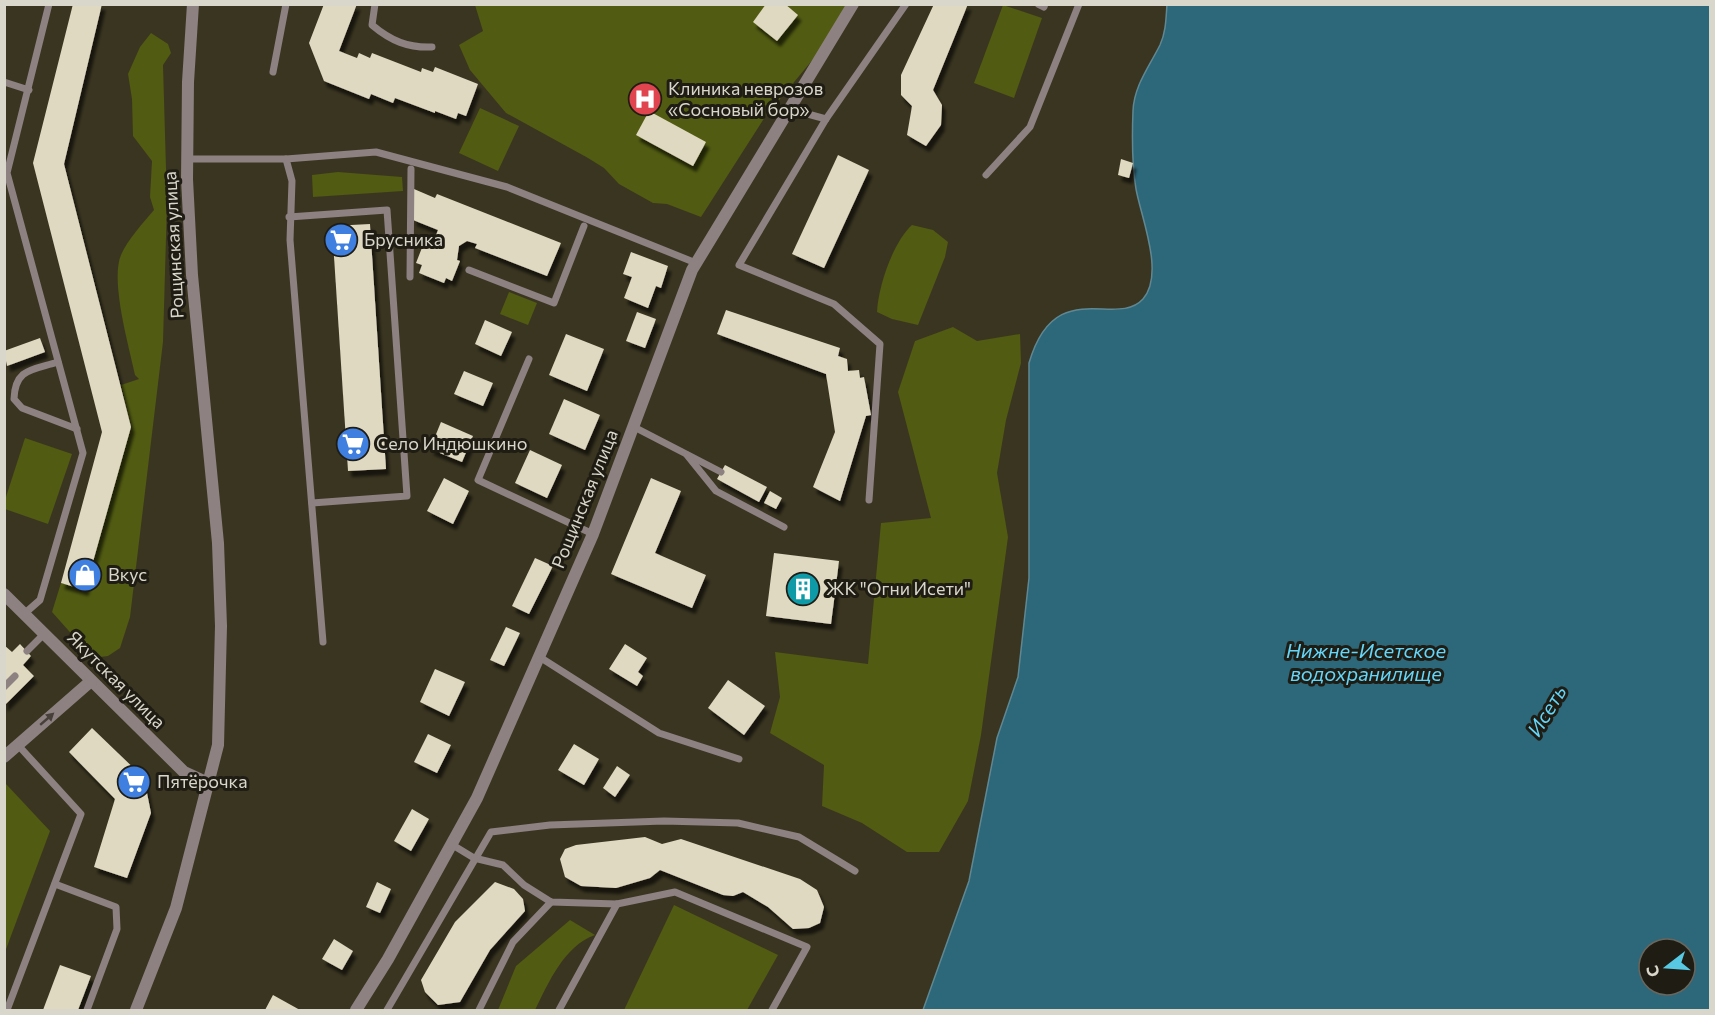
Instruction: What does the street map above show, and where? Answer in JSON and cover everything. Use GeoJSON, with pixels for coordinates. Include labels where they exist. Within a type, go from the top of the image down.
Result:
{"type":"FeatureCollection","features":[{"type":"Feature","properties":{"kind":"street","name":"Рощинская улица"},"geometry":{"type":"LineString","coordinates":[[136,1011],[176,908],[218,745],[220,602],[213,474],[192,275],[187,159],[193,4]]}},
{"type":"Feature","properties":{"kind":"street","name":"Рощинская улица"},"geometry":{"type":"LineString","coordinates":[[356,1011],[388,959],[477,798],[537,656],[593,534],[696,263],[853,4]]}},
{"type":"Feature","properties":{"kind":"street","name":"Якутская улица"},"geometry":{"type":"LineString","coordinates":[[4,594],[184,772],[208,783]]}},
{"type":"Feature","properties":{"kind":"street"},"geometry":{"type":"LineString","coordinates":[[4,757],[91,681]]}},
{"type":"Feature","properties":{"kind":"lane"},"geometry":{"type":"LineString","coordinates":[[24,614],[40,600],[83,453],[7,173],[49,4]]}},
{"type":"Feature","properties":{"kind":"lane"},"geometry":{"type":"LineString","coordinates":[[273,72],[286,4]]}},
{"type":"Feature","properties":{"kind":"lane"},"geometry":{"type":"LineString","coordinates":[[375,4],[372,25],[386,37],[412,47],[432,47]]}},
{"type":"Feature","properties":{"kind":"lane"},"geometry":{"type":"LineString","coordinates":[[869,500],[880,344],[834,304],[739,265],[826,119],[906,4]]}},
{"type":"Feature","properties":{"kind":"lane"},"geometry":{"type":"LineString","coordinates":[[1038,4],[1044,7],[1045,4]]}},
{"type":"Feature","properties":{"kind":"lane"},"geometry":{"type":"LineString","coordinates":[[986,175],[1030,127],[1079,4]]}},
{"type":"Feature","properties":{"kind":"lane"},"geometry":{"type":"LineString","coordinates":[[4,82],[29,90]]}},
{"type":"Feature","properties":{"kind":"lane"},"geometry":{"type":"LineString","coordinates":[[793,106],[804,113],[826,119]]}},
{"type":"Feature","properties":{"kind":"lane"},"geometry":{"type":"LineString","coordinates":[[187,159],[286,159],[376,152],[507,187],[696,263]]}},
{"type":"Feature","properties":{"kind":"lane"},"geometry":{"type":"LineString","coordinates":[[286,159],[292,181],[289,217],[322,642]]}},
{"type":"Feature","properties":{"kind":"lane"},"geometry":{"type":"LineString","coordinates":[[410,277],[411,170]]}},
{"type":"Feature","properties":{"kind":"lane"},"geometry":{"type":"LineString","coordinates":[[289,217],[387,210],[407,496],[312,503]]}},
{"type":"Feature","properties":{"kind":"lane"},"geometry":{"type":"LineString","coordinates":[[469,270],[554,303],[585,226]]}},
{"type":"Feature","properties":{"kind":"lane"},"geometry":{"type":"LineString","coordinates":[[529,359],[478,480],[593,534]]}},
{"type":"Feature","properties":{"kind":"lane"},"geometry":{"type":"LineString","coordinates":[[58,362],[23,374],[15,384],[14,399],[22,408],[77,429]]}},
{"type":"Feature","properties":{"kind":"lane"},"geometry":{"type":"LineString","coordinates":[[634,427],[721,472]]}},
{"type":"Feature","properties":{"kind":"lane"},"geometry":{"type":"LineString","coordinates":[[687,454],[716,491],[784,527]]}},
{"type":"Feature","properties":{"kind":"lane"},"geometry":{"type":"LineString","coordinates":[[27,651],[44,634]]}},
{"type":"Feature","properties":{"kind":"lane"},"geometry":{"type":"LineString","coordinates":[[537,656],[659,733],[739,759]]}},
{"type":"Feature","properties":{"kind":"lane"},"geometry":{"type":"LineString","coordinates":[[4,687],[15,676]]}},
{"type":"Feature","properties":{"kind":"lane"},"geometry":{"type":"LineString","coordinates":[[7,1011],[81,814],[17,744]]}},
{"type":"Feature","properties":{"kind":"lane"},"geometry":{"type":"LineString","coordinates":[[387,1011],[491,832],[550,825],[664,821],[738,823],[799,837],[855,871]]}},
{"type":"Feature","properties":{"kind":"lane"},"geometry":{"type":"LineString","coordinates":[[451,844],[474,858],[503,865],[524,885],[551,902],[617,904],[675,892],[807,947],[772,1011]]}},
{"type":"Feature","properties":{"kind":"lane"},"geometry":{"type":"LineString","coordinates":[[55,884],[116,907],[117,929],[87,1011]]}},
{"type":"Feature","properties":{"kind":"lane"},"geometry":{"type":"LineString","coordinates":[[478,1011],[513,942],[551,902]]}},
{"type":"Feature","properties":{"kind":"lane"},"geometry":{"type":"LineString","coordinates":[[558,1011],[617,904]]}},
{"type":"Feature","properties":{"kind":"green space","name":"Клиника неврозов «Сосновый бор»"},"geometry":{"type":"Polygon","coordinates":[[[475,5],[851,5],[834,34],[765,117],[701,217],[667,204],[653,203],[619,184],[604,168],[588,158],[506,113],[470,70],[459,45],[483,31],[475,5]]]}},
{"type":"Feature","properties":{"kind":"green space"},"geometry":{"type":"Polygon","coordinates":[[[1003,5],[1042,18],[1014,98],[974,83],[1003,5]]]}},
{"type":"Feature","properties":{"kind":"green space"},"geometry":{"type":"Polygon","coordinates":[[[151,33],[168,44],[171,53],[163,65],[167,203],[163,342],[130,617],[120,648],[108,656],[93,658],[52,612],[61,583],[85,590],[131,427],[121,385],[139,379],[135,375],[122,314],[118,266],[128,243],[154,210],[150,197],[152,161],[133,136],[132,99],[128,74],[140,47],[151,33]]]}},
{"type":"Feature","properties":{"kind":"green space"},"geometry":{"type":"Polygon","coordinates":[[[480,108],[519,126],[498,171],[459,153],[480,108]]]}},
{"type":"Feature","properties":{"kind":"green space"},"geometry":{"type":"Polygon","coordinates":[[[338,172],[402,177],[403,191],[313,197],[312,175],[338,172]]]}},
{"type":"Feature","properties":{"kind":"green space"},"geometry":{"type":"Polygon","coordinates":[[[912,225],[933,230],[948,242],[945,257],[918,325],[892,319],[877,312],[880,290],[893,253],[912,225]]]}},
{"type":"Feature","properties":{"kind":"green space"},"geometry":{"type":"Polygon","coordinates":[[[509,292],[537,303],[528,325],[500,314],[509,292]]]}},
{"type":"Feature","properties":{"kind":"green space"},"geometry":{"type":"Polygon","coordinates":[[[953,327],[977,341],[1020,334],[1021,363],[1006,420],[997,473],[1008,537],[981,735],[968,801],[939,852],[907,852],[862,823],[822,806],[824,765],[770,733],[780,697],[775,652],[868,664],[881,523],[931,518],[898,392],[915,341],[953,327]]]}},
{"type":"Feature","properties":{"kind":"green space"},"geometry":{"type":"Polygon","coordinates":[[[25,438],[72,454],[48,524],[5,509],[5,500],[25,438]]]}},
{"type":"Feature","properties":{"kind":"green space"},"geometry":{"type":"Polygon","coordinates":[[[6,784],[50,831],[5,952],[4,786],[6,784]]]}},
{"type":"Feature","properties":{"kind":"green space"},"geometry":{"type":"Polygon","coordinates":[[[674,905],[778,955],[747,1010],[624,1010],[674,905]]]}},
{"type":"Feature","properties":{"kind":"green space"},"geometry":{"type":"Polygon","coordinates":[[[570,920],[595,935],[584,940],[566,956],[535,1010],[498,1010],[516,966],[570,920]]]}},
{"type":"Feature","properties":{"kind":"water","name":"Нижне-Исетское водохранилище"},"geometry":{"type":"Polygon","coordinates":[[[1167,4],[1710,5],[1710,1010],[923,1010],[969,881],[997,738],[1018,677],[1029,578],[1029,363],[1040,336],[1054,320],[1069,312],[1086,309],[1131,307],[1143,299],[1149,288],[1152,261],[1135,180],[1133,111],[1136,93],[1160,45],[1167,4]]]}},
{"type":"Feature","properties":{"kind":"building"},"geometry":{"type":"Polygon","coordinates":[[[73,4],[102,4],[64,164],[131,427],[85,590],[61,583],[102,432],[33,163],[73,4]]]}},
{"type":"Feature","properties":{"kind":"building"},"geometry":{"type":"Polygon","coordinates":[[[324,4],[357,4],[339,51],[357,58],[359,53],[370,58],[372,53],[421,72],[422,68],[433,72],[435,67],[478,84],[466,116],[458,113],[456,119],[395,98],[393,103],[371,94],[369,99],[324,81],[309,43],[324,4]]]}},
{"type":"Feature","properties":{"kind":"building"},"geometry":{"type":"Polygon","coordinates":[[[766,4],[785,4],[798,15],[777,41],[753,22],[766,4]]]}},
{"type":"Feature","properties":{"kind":"building"},"geometry":{"type":"Polygon","coordinates":[[[934,4],[968,4],[933,90],[942,105],[941,125],[926,146],[907,135],[912,106],[901,95],[901,75],[934,4]]]}},
{"type":"Feature","properties":{"kind":"building"},"geometry":{"type":"Polygon","coordinates":[[[649,111],[706,142],[693,166],[636,135],[649,111]]]}},
{"type":"Feature","properties":{"kind":"building"},"geometry":{"type":"Polygon","coordinates":[[[838,155],[869,170],[824,268],[792,254],[838,155]]]}},
{"type":"Feature","properties":{"kind":"building"},"geometry":{"type":"Polygon","coordinates":[[[1121,159],[1133,163],[1129,178],[1118,175],[1121,159]]]}},
{"type":"Feature","properties":{"kind":"building"},"geometry":{"type":"Polygon","coordinates":[[[414,189],[435,198],[437,194],[561,243],[547,276],[475,248],[477,244],[467,241],[459,246],[457,260],[460,261],[452,281],[446,278],[444,283],[419,273],[422,265],[416,263],[425,240],[433,243],[438,230],[413,220],[414,189]]]}},
{"type":"Feature","properties":{"kind":"building"},"geometry":{"type":"Polygon","coordinates":[[[370,224],[386,469],[348,471],[332,226],[370,224]]]}},
{"type":"Feature","properties":{"kind":"building"},"geometry":{"type":"Polygon","coordinates":[[[631,252],[668,266],[661,288],[656,286],[648,308],[624,298],[632,277],[623,274],[631,252]]]}},
{"type":"Feature","properties":{"kind":"building"},"geometry":{"type":"Polygon","coordinates":[[[726,310],[840,348],[838,356],[847,359],[848,371],[859,370],[860,378],[864,377],[871,415],[866,416],[840,501],[813,487],[835,432],[826,374],[717,334],[726,310]]]}},
{"type":"Feature","properties":{"kind":"building"},"geometry":{"type":"Polygon","coordinates":[[[637,312],[656,319],[645,348],[626,341],[637,312]]]}},
{"type":"Feature","properties":{"kind":"building"},"geometry":{"type":"Polygon","coordinates":[[[485,320],[512,332],[501,356],[475,344],[485,320]]]}},
{"type":"Feature","properties":{"kind":"building"},"geometry":{"type":"Polygon","coordinates":[[[566,334],[604,349],[587,391],[549,375],[566,334]]]}},
{"type":"Feature","properties":{"kind":"building"},"geometry":{"type":"Polygon","coordinates":[[[40,338],[45,352],[7,366],[4,351],[40,338]]]}},
{"type":"Feature","properties":{"kind":"building"},"geometry":{"type":"Polygon","coordinates":[[[464,371],[493,383],[483,406],[454,394],[464,371]]]}},
{"type":"Feature","properties":{"kind":"building"},"geometry":{"type":"Polygon","coordinates":[[[564,399],[600,415],[585,450],[549,434],[564,399]]]}},
{"type":"Feature","properties":{"kind":"building"},"geometry":{"type":"Polygon","coordinates":[[[441,422],[473,436],[462,462],[430,449],[441,422]]]}},
{"type":"Feature","properties":{"kind":"building"},"geometry":{"type":"Polygon","coordinates":[[[530,450],[562,465],[547,498],[515,483],[530,450]]]}},
{"type":"Feature","properties":{"kind":"building"},"geometry":{"type":"Polygon","coordinates":[[[725,465],[767,487],[759,502],[717,479],[725,465]]]}},
{"type":"Feature","properties":{"kind":"building"},"geometry":{"type":"Polygon","coordinates":[[[444,478],[469,491],[453,524],[427,511],[444,478]]]}},
{"type":"Feature","properties":{"kind":"building"},"geometry":{"type":"Polygon","coordinates":[[[651,478],[681,491],[655,553],[706,575],[692,608],[611,574],[651,478]]]}},
{"type":"Feature","properties":{"kind":"building"},"geometry":{"type":"Polygon","coordinates":[[[770,491],[782,498],[776,509],[764,503],[770,491]]]}},
{"type":"Feature","properties":{"kind":"building","name":"ЖК \"Огни Исети\""},"geometry":{"type":"Polygon","coordinates":[[[774,553],[839,561],[831,624],[766,616],[774,553]]]}},
{"type":"Feature","properties":{"kind":"building"},"geometry":{"type":"Polygon","coordinates":[[[535,558],[553,566],[529,614],[512,606],[535,558]]]}},
{"type":"Feature","properties":{"kind":"building"},"geometry":{"type":"Polygon","coordinates":[[[506,627],[520,633],[504,666],[490,660],[506,627]]]}},
{"type":"Feature","properties":{"kind":"building"},"geometry":{"type":"Polygon","coordinates":[[[20,644],[31,656],[23,665],[34,676],[4,706],[4,645],[12,652],[20,644]]]}},
{"type":"Feature","properties":{"kind":"building"},"geometry":{"type":"Polygon","coordinates":[[[625,644],[647,658],[638,672],[643,676],[637,686],[609,669],[625,644]]]}},
{"type":"Feature","properties":{"kind":"building"},"geometry":{"type":"Polygon","coordinates":[[[435,669],[465,682],[449,716],[420,702],[435,669]]]}},
{"type":"Feature","properties":{"kind":"building"},"geometry":{"type":"Polygon","coordinates":[[[728,680],[765,706],[744,735],[708,708],[728,680]]]}},
{"type":"Feature","properties":{"kind":"building"},"geometry":{"type":"Polygon","coordinates":[[[92,728],[144,778],[151,813],[127,878],[94,867],[115,799],[69,752],[92,728]]]}},
{"type":"Feature","properties":{"kind":"building"},"geometry":{"type":"Polygon","coordinates":[[[428,734],[451,745],[437,773],[414,762],[428,734]]]}},
{"type":"Feature","properties":{"kind":"building"},"geometry":{"type":"Polygon","coordinates":[[[574,744],[599,759],[584,785],[558,770],[574,744]]]}},
{"type":"Feature","properties":{"kind":"building"},"geometry":{"type":"Polygon","coordinates":[[[617,766],[630,775],[615,797],[603,788],[617,766]]]}},
{"type":"Feature","properties":{"kind":"building"},"geometry":{"type":"Polygon","coordinates":[[[412,809],[429,819],[411,851],[394,841],[412,809]]]}},
{"type":"Feature","properties":{"kind":"building"},"geometry":{"type":"Polygon","coordinates":[[[645,837],[662,844],[681,839],[800,879],[817,890],[824,907],[820,923],[809,928],[793,929],[768,907],[743,892],[733,896],[723,895],[660,870],[650,878],[616,888],[581,886],[565,877],[560,859],[565,849],[576,845],[645,837]]]}},
{"type":"Feature","properties":{"kind":"building"},"geometry":{"type":"Polygon","coordinates":[[[377,882],[391,889],[380,913],[366,907],[377,882]]]}},
{"type":"Feature","properties":{"kind":"building"},"geometry":{"type":"Polygon","coordinates":[[[495,882],[514,889],[523,899],[525,911],[490,950],[460,1002],[438,1005],[425,992],[421,980],[455,922],[495,882]]]}},
{"type":"Feature","properties":{"kind":"building"},"geometry":{"type":"Polygon","coordinates":[[[334,939],[353,951],[342,970],[322,959],[334,939]]]}},
{"type":"Feature","properties":{"kind":"building"},"geometry":{"type":"Polygon","coordinates":[[[60,965],[91,976],[78,1010],[43,1010],[60,965]]]}},
{"type":"Feature","properties":{"kind":"building"},"geometry":{"type":"Polygon","coordinates":[[[273,995],[300,1010],[265,1010],[273,995]]]}},
{"type":"Feature","properties":{"kind":"place","name":"Клиника неврозов «Сосновый бор»"},"geometry":{"type":"Point","coordinates":[645,99]}},
{"type":"Feature","properties":{"kind":"place","name":"Брусника"},"geometry":{"type":"Point","coordinates":[341,240]}},
{"type":"Feature","properties":{"kind":"place","name":"Село Индюшкино"},"geometry":{"type":"Point","coordinates":[353,444]}},
{"type":"Feature","properties":{"kind":"place","name":"Вкус"},"geometry":{"type":"Point","coordinates":[85,575]}},
{"type":"Feature","properties":{"kind":"place","name":"ЖК \"Огни Исети\""},"geometry":{"type":"Point","coordinates":[803,589]}},
{"type":"Feature","properties":{"kind":"place","name":"Пятёрочка"},"geometry":{"type":"Point","coordinates":[134,782]}},
{"type":"Feature","properties":{"kind":"water label","name":"Исеть"},"geometry":{"type":"Point","coordinates":[1547,711]}}]}
